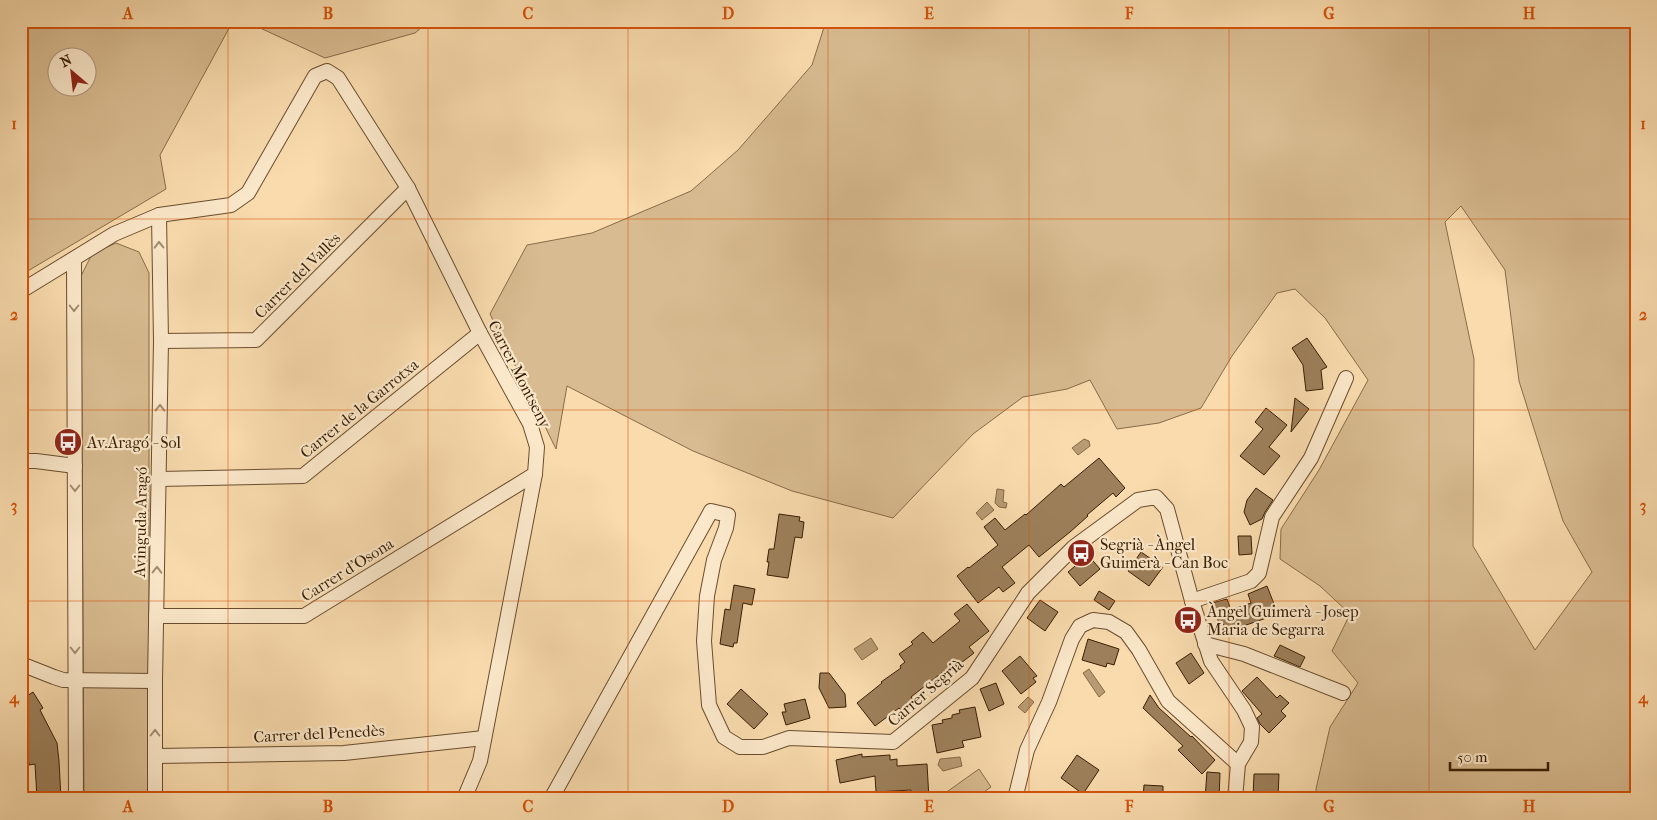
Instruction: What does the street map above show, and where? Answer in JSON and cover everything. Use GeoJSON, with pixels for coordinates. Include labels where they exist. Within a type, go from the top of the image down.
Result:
{"type":"FeatureCollection","features":[{"type":"Feature","properties":{"kind":"street","name":"Carrer Montseny"},"geometry":{"type":"LineString","coordinates":[[159,215],[230,205],[248,194],[315,76],[327,71],[338,78],[408,188],[480,332],[530,424],[537,447],[534,474],[480,761],[464,799]]}},
{"type":"Feature","properties":{"kind":"street","name":"Carrer del Vallès"},"geometry":{"type":"LineString","coordinates":[[161,342],[256,340],[408,188]]}},
{"type":"Feature","properties":{"kind":"street"},"geometry":{"type":"LineString","coordinates":[[21,291],[114,234],[159,215]]}},
{"type":"Feature","properties":{"kind":"street","name":"Avinguda Aragó"},"geometry":{"type":"LineString","coordinates":[[156,799],[155,681],[161,342],[159,215]]}},
{"type":"Feature","properties":{"kind":"street"},"geometry":{"type":"LineString","coordinates":[[74,259],[76,799]]}},
{"type":"Feature","properties":{"kind":"street","name":"Carrer de la Garrotxa"},"geometry":{"type":"LineString","coordinates":[[159,480],[303,476],[480,332]]}},
{"type":"Feature","properties":{"kind":"street"},"geometry":{"type":"LineString","coordinates":[[1235,799],[1238,764],[1251,742],[1252,727],[1244,710],[1211,661],[1192,601],[1252,581],[1259,573],[1272,518],[1311,458],[1346,378]]}},
{"type":"Feature","properties":{"kind":"street"},"geometry":{"type":"LineString","coordinates":[[21,461],[75,466]]}},
{"type":"Feature","properties":{"kind":"street","name":"Carrer d'Osona"},"geometry":{"type":"LineString","coordinates":[[156,616],[304,616],[534,474]]}},
{"type":"Feature","properties":{"kind":"street","name":"Carrer Segrià"},"geometry":{"type":"LineString","coordinates":[[551,799],[711,511],[728,515],[726,528],[714,560],[707,596],[704,640],[709,705],[724,737],[740,748],[763,747],[789,738],[893,742],[972,678],[1028,593],[1074,547],[1138,500],[1156,497],[1167,509],[1192,601]]}},
{"type":"Feature","properties":{"kind":"street"},"geometry":{"type":"LineString","coordinates":[[1015,799],[1027,750],[1049,702],[1072,640],[1080,626],[1094,620],[1109,622],[1126,632],[1139,650],[1168,701],[1238,764]]}},
{"type":"Feature","properties":{"kind":"street"},"geometry":{"type":"LineString","coordinates":[[1205,644],[1244,654],[1343,693]]}},
{"type":"Feature","properties":{"kind":"street"},"geometry":{"type":"LineString","coordinates":[[21,664],[54,678],[155,681]]}},
{"type":"Feature","properties":{"kind":"street","name":"Carrer del Penedès"},"geometry":{"type":"LineString","coordinates":[[155,756],[344,753],[484,738]]}},
{"type":"Feature","properties":{"kind":"shaded area"},"geometry":{"type":"Polygon","coordinates":[[[21,21],[233,21],[160,155],[166,189],[21,275],[21,21]]]}},
{"type":"Feature","properties":{"kind":"shaded area"},"geometry":{"type":"Polygon","coordinates":[[[245,21],[429,21],[415,33],[325,58],[245,21]]]}},
{"type":"Feature","properties":{"kind":"shaded area"},"geometry":{"type":"Polygon","coordinates":[[[826,21],[1636,21],[1636,799],[1316,799],[1316,789],[1330,727],[1358,683],[1332,651],[1350,614],[1320,586],[1280,559],[1281,529],[1319,470],[1368,380],[1325,318],[1295,289],[1277,293],[1232,356],[1201,408],[1159,423],[1117,429],[1090,380],[1067,389],[1023,397],[973,434],[893,518],[792,491],[693,451],[567,386],[556,449],[490,314],[527,245],[592,233],[691,191],[738,150],[812,65],[826,21]],[[1461,206],[1445,222],[1474,359],[1473,546],[1535,650],[1592,572],[1563,521],[1519,381],[1505,270],[1461,206]]]}},
{"type":"Feature","properties":{"kind":"shaded area"},"geometry":{"type":"Polygon","coordinates":[[[116,243],[139,252],[149,273],[149,799],[84,799],[81,276],[92,254],[116,243]]]}},
{"type":"Feature","properties":{"kind":"shaded area"},"geometry":{"type":"Polygon","coordinates":[[[1084,439],[1089,441],[1090,446],[1078,455],[1072,448],[1084,439]]]}},
{"type":"Feature","properties":{"kind":"shaded area"},"geometry":{"type":"Polygon","coordinates":[[[997,489],[1004,490],[1003,502],[1007,503],[1006,508],[999,507],[995,503],[997,489]]]}},
{"type":"Feature","properties":{"kind":"shaded area"},"geometry":{"type":"Polygon","coordinates":[[[987,502],[994,510],[982,520],[976,513],[987,502]]]}},
{"type":"Feature","properties":{"kind":"shaded area"},"geometry":{"type":"Polygon","coordinates":[[[871,638],[878,649],[862,660],[854,649],[871,638]]]}},
{"type":"Feature","properties":{"kind":"shaded area"},"geometry":{"type":"Polygon","coordinates":[[[1089,669],[1105,692],[1099,697],[1083,673],[1089,669]]]}},
{"type":"Feature","properties":{"kind":"shaded area"},"geometry":{"type":"Polygon","coordinates":[[[1028,697],[1034,702],[1025,713],[1018,707],[1028,697]]]}},
{"type":"Feature","properties":{"kind":"shaded area"},"geometry":{"type":"Polygon","coordinates":[[[960,757],[962,766],[943,771],[938,765],[940,759],[960,757]]]}},
{"type":"Feature","properties":{"kind":"shaded area"},"geometry":{"type":"Polygon","coordinates":[[[979,769],[991,787],[974,799],[943,799],[941,796],[979,769]]]}},
{"type":"Feature","properties":{"kind":"building"},"geometry":{"type":"Polygon","coordinates":[[[1307,338],[1327,367],[1321,370],[1323,389],[1306,391],[1303,365],[1292,348],[1307,338]]]}},
{"type":"Feature","properties":{"kind":"building"},"geometry":{"type":"Polygon","coordinates":[[[1295,398],[1309,409],[1291,432],[1295,398]]]}},
{"type":"Feature","properties":{"kind":"building"},"geometry":{"type":"Polygon","coordinates":[[[1266,408],[1287,425],[1269,447],[1280,456],[1264,475],[1240,456],[1263,429],[1255,422],[1266,408]]]}},
{"type":"Feature","properties":{"kind":"building"},"geometry":{"type":"Polygon","coordinates":[[[1099,458],[1125,488],[1116,497],[1113,493],[1039,557],[1029,545],[1002,567],[1015,583],[1003,592],[999,587],[978,603],[957,576],[998,545],[984,527],[995,518],[1005,530],[1026,515],[1061,484],[1064,487],[1099,458]]]}},
{"type":"Feature","properties":{"kind":"building"},"geometry":{"type":"Polygon","coordinates":[[[1256,488],[1273,500],[1262,519],[1250,525],[1244,512],[1247,500],[1256,488]]]}},
{"type":"Feature","properties":{"kind":"building"},"geometry":{"type":"Polygon","coordinates":[[[779,514],[800,517],[799,521],[804,522],[802,538],[795,537],[788,578],[767,575],[769,549],[774,549],[779,514]]]}},
{"type":"Feature","properties":{"kind":"building"},"geometry":{"type":"Polygon","coordinates":[[[1238,536],[1251,536],[1252,554],[1239,555],[1238,536]]]}},
{"type":"Feature","properties":{"kind":"building"},"geometry":{"type":"Polygon","coordinates":[[[1141,552],[1163,567],[1149,586],[1128,571],[1141,552]]]}},
{"type":"Feature","properties":{"kind":"building"},"geometry":{"type":"Polygon","coordinates":[[[1088,555],[1100,569],[1080,586],[1068,572],[1088,555]]]}},
{"type":"Feature","properties":{"kind":"building"},"geometry":{"type":"Polygon","coordinates":[[[734,585],[755,589],[752,605],[743,603],[737,643],[734,643],[733,647],[720,644],[725,609],[730,610],[734,585]]]}},
{"type":"Feature","properties":{"kind":"building"},"geometry":{"type":"Polygon","coordinates":[[[1267,586],[1278,614],[1226,632],[1222,621],[1219,623],[1212,603],[1227,599],[1231,610],[1251,603],[1248,594],[1267,586]]]}},
{"type":"Feature","properties":{"kind":"building"},"geometry":{"type":"Polygon","coordinates":[[[1099,591],[1115,601],[1109,610],[1094,600],[1099,591]]]}},
{"type":"Feature","properties":{"kind":"building"},"geometry":{"type":"Polygon","coordinates":[[[1040,600],[1058,612],[1045,631],[1027,618],[1040,600]]]}},
{"type":"Feature","properties":{"kind":"building"},"geometry":{"type":"Polygon","coordinates":[[[967,604],[989,631],[969,647],[974,653],[961,663],[958,660],[911,697],[916,704],[903,713],[899,708],[875,726],[857,703],[901,668],[900,666],[905,662],[899,654],[913,644],[911,642],[923,632],[933,643],[960,621],[954,614],[967,604]]]}},
{"type":"Feature","properties":{"kind":"building"},"geometry":{"type":"Polygon","coordinates":[[[1088,639],[1119,649],[1114,665],[1107,663],[1106,667],[1082,660],[1088,639]]]}},
{"type":"Feature","properties":{"kind":"building"},"geometry":{"type":"Polygon","coordinates":[[[1280,645],[1305,657],[1300,667],[1274,656],[1280,645]]]}},
{"type":"Feature","properties":{"kind":"building"},"geometry":{"type":"Polygon","coordinates":[[[1191,653],[1204,673],[1189,684],[1176,663],[1191,653]]]}},
{"type":"Feature","properties":{"kind":"building"},"geometry":{"type":"Polygon","coordinates":[[[1020,656],[1037,676],[1033,678],[1036,682],[1021,694],[1002,671],[1020,656]]]}},
{"type":"Feature","properties":{"kind":"building"},"geometry":{"type":"Polygon","coordinates":[[[820,673],[829,673],[845,694],[846,707],[829,708],[819,688],[820,673]]]}},
{"type":"Feature","properties":{"kind":"building"},"geometry":{"type":"Polygon","coordinates":[[[1257,677],[1277,698],[1280,695],[1289,703],[1281,711],[1286,716],[1269,733],[1257,718],[1262,714],[1242,691],[1257,677]]]}},
{"type":"Feature","properties":{"kind":"building"},"geometry":{"type":"Polygon","coordinates":[[[996,683],[1004,704],[989,711],[980,689],[996,683]]]}},
{"type":"Feature","properties":{"kind":"building"},"geometry":{"type":"Polygon","coordinates":[[[741,689],[768,714],[754,729],[727,704],[741,689]]]}},
{"type":"Feature","properties":{"kind":"building"},"geometry":{"type":"Polygon","coordinates":[[[33,692],[43,708],[40,710],[57,743],[61,799],[37,799],[35,764],[29,765],[24,726],[27,725],[21,716],[21,700],[33,692]]]}},
{"type":"Feature","properties":{"kind":"building"},"geometry":{"type":"Polygon","coordinates":[[[1150,695],[1159,708],[1192,736],[1215,760],[1202,774],[1178,750],[1183,746],[1143,708],[1150,695]]]}},
{"type":"Feature","properties":{"kind":"building"},"geometry":{"type":"Polygon","coordinates":[[[805,699],[810,718],[786,725],[782,712],[786,712],[784,704],[805,699]]]}},
{"type":"Feature","properties":{"kind":"building"},"geometry":{"type":"Polygon","coordinates":[[[975,707],[981,737],[962,741],[964,747],[937,753],[932,725],[943,723],[942,720],[952,718],[952,715],[960,713],[959,710],[975,707]]]}},
{"type":"Feature","properties":{"kind":"building"},"geometry":{"type":"Polygon","coordinates":[[[862,754],[862,757],[890,755],[890,760],[897,759],[897,766],[927,764],[929,799],[911,799],[911,790],[876,792],[875,776],[840,783],[836,760],[862,754]]]}},
{"type":"Feature","properties":{"kind":"building"},"geometry":{"type":"Polygon","coordinates":[[[1077,755],[1099,770],[1083,794],[1061,778],[1077,755]]]}},
{"type":"Feature","properties":{"kind":"building"},"geometry":{"type":"Polygon","coordinates":[[[1207,772],[1220,773],[1219,799],[1205,799],[1207,772]]]}},
{"type":"Feature","properties":{"kind":"building"},"geometry":{"type":"Polygon","coordinates":[[[1254,774],[1279,774],[1278,797],[1253,797],[1254,774]]]}},
{"type":"Feature","properties":{"kind":"building"},"geometry":{"type":"Polygon","coordinates":[[[1144,785],[1163,786],[1163,799],[1143,799],[1144,785]]]}},
{"type":"Feature","properties":{"kind":"place","name":"Av.Aragó - Sol"},"geometry":{"type":"Point","coordinates":[68,442]}},
{"type":"Feature","properties":{"kind":"place","name":"Segrià - Àngel Guimerà - Can Boc"},"geometry":{"type":"Point","coordinates":[1081,553]}},
{"type":"Feature","properties":{"kind":"place","name":"Àngel Guimerà - Josep Maria de Segarra"},"geometry":{"type":"Point","coordinates":[1188,620]}}]}
